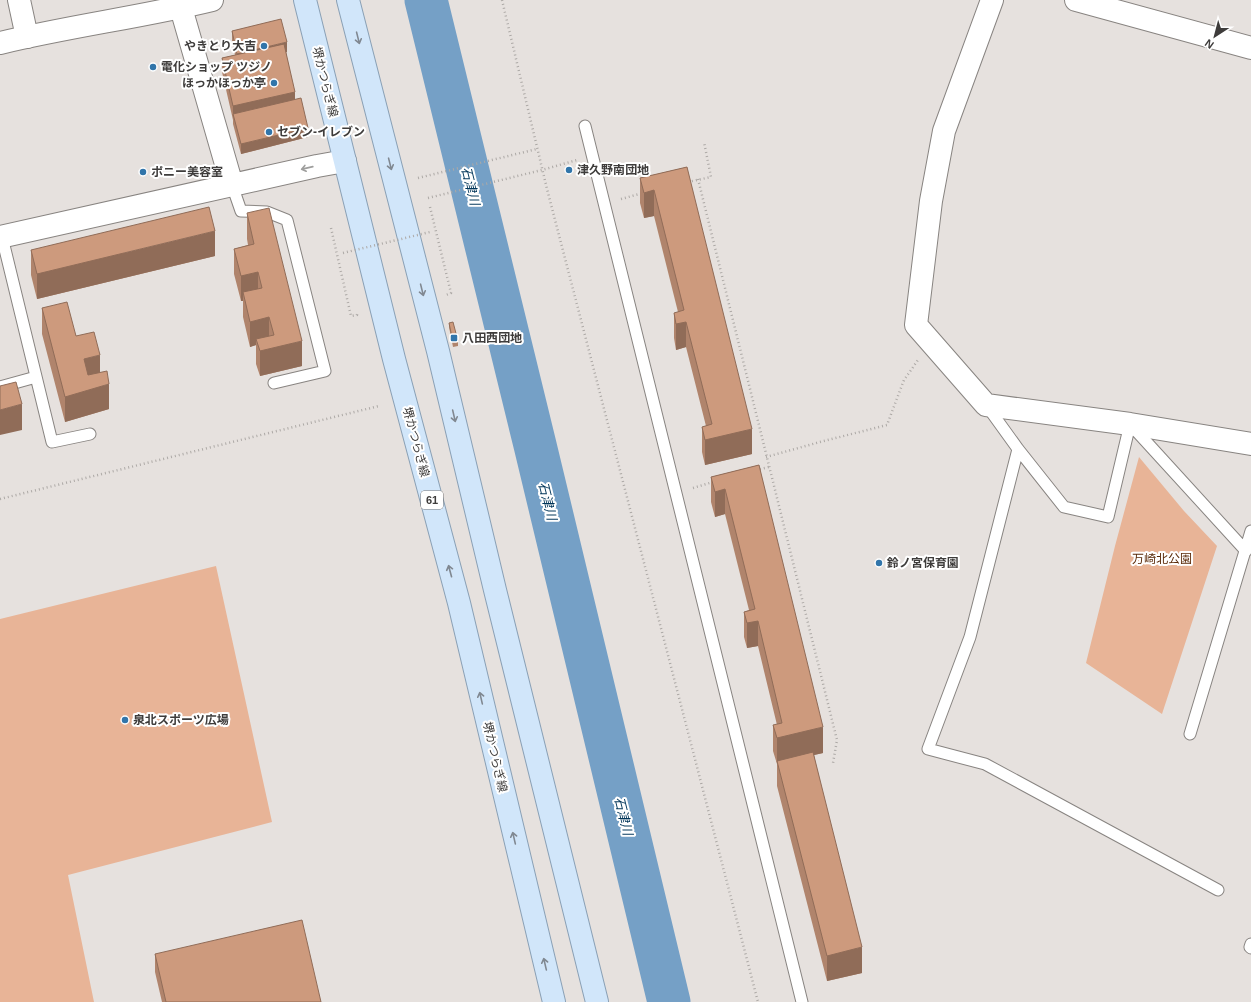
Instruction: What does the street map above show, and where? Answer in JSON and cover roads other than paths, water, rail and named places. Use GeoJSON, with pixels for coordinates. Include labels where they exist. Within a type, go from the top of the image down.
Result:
{"type":"FeatureCollection","features":[{"type":"Feature","properties":{"kind":"main road","name":"堺かつらぎ線"},"geometry":{"type":"LineString","coordinates":[[305,0],[394,359],[458,603],[554,1002]]}},
{"type":"Feature","properties":{"kind":"main road"},"geometry":{"type":"LineString","coordinates":[[348,0],[438,351],[495,590],[597,1002]]}},
{"type":"Feature","properties":{"kind":"street"},"geometry":{"type":"LineString","coordinates":[[19,0],[27,36]]}},
{"type":"Feature","properties":{"kind":"street"},"geometry":{"type":"LineString","coordinates":[[0,43],[27,36],[181,8],[212,0]]}},
{"type":"Feature","properties":{"kind":"street"},"geometry":{"type":"LineString","coordinates":[[992,0],[944,131],[931,201],[916,325],[986,405],[1130,424],[1251,444]]}},
{"type":"Feature","properties":{"kind":"street"},"geometry":{"type":"LineString","coordinates":[[1076,0],[1251,48]]}},
{"type":"Feature","properties":{"kind":"street"},"geometry":{"type":"LineString","coordinates":[[181,8],[232,185]]}},
{"type":"Feature","properties":{"kind":"street"},"geometry":{"type":"LineString","coordinates":[[1,237],[345,161]]}},
{"type":"Feature","properties":{"kind":"lane"},"geometry":{"type":"LineString","coordinates":[[585,126],[802,1002]]}},
{"type":"Feature","properties":{"kind":"lane"},"geometry":{"type":"LineString","coordinates":[[232,185],[241,211],[267,212],[287,220],[325,371],[274,383]]}},
{"type":"Feature","properties":{"kind":"lane"},"geometry":{"type":"LineString","coordinates":[[1,237],[52,442],[90,434]]}},
{"type":"Feature","properties":{"kind":"lane"},"geometry":{"type":"LineString","coordinates":[[0,387],[36,377]]}},
{"type":"Feature","properties":{"kind":"lane"},"geometry":{"type":"LineString","coordinates":[[986,405],[1018,449],[1064,507],[1108,517],[1130,424]]}},
{"type":"Feature","properties":{"kind":"lane"},"geometry":{"type":"LineString","coordinates":[[1130,424],[1246,551]]}},
{"type":"Feature","properties":{"kind":"lane"},"geometry":{"type":"LineString","coordinates":[[1018,449],[970,637],[928,749],[985,764],[1218,890]]}},
{"type":"Feature","properties":{"kind":"lane"},"geometry":{"type":"LineString","coordinates":[[1190,734],[1251,531]]}},
{"type":"Feature","properties":{"kind":"lane"},"geometry":{"type":"LineString","coordinates":[[1251,944],[1251,948]]}},
{"type":"Feature","properties":{"kind":"waterway","name":"石津川"},"geometry":{"type":"LineString","coordinates":[[426,0],[669,1002]]}},
{"type":"Feature","properties":{"kind":"place","name":"やきとり大吉"},"geometry":{"type":"Point","coordinates":[264,46]}},
{"type":"Feature","properties":{"kind":"place","name":"電化ショップ ツジノ"},"geometry":{"type":"Point","coordinates":[153,67]}},
{"type":"Feature","properties":{"kind":"place","name":"ほっかほっか亭"},"geometry":{"type":"Point","coordinates":[274,83]}},
{"type":"Feature","properties":{"kind":"place","name":"セブン-イレブン"},"geometry":{"type":"Point","coordinates":[269,132]}},
{"type":"Feature","properties":{"kind":"place","name":"津久野南団地"},"geometry":{"type":"Point","coordinates":[569,170]}},
{"type":"Feature","properties":{"kind":"place","name":"ポニー美容室"},"geometry":{"type":"Point","coordinates":[143,172]}},
{"type":"Feature","properties":{"kind":"place","name":"八田西団地"},"geometry":{"type":"Point","coordinates":[454,338]}},
{"type":"Feature","properties":{"kind":"place","name":"鈴ノ宮保育園"},"geometry":{"type":"Point","coordinates":[879,563]}},
{"type":"Feature","properties":{"kind":"place","name":"泉北スポーツ広場"},"geometry":{"type":"Point","coordinates":[125,720]}},
{"type":"Feature","properties":{"kind":"park label","name":"万崎北公園"},"geometry":{"type":"Point","coordinates":[1162,559]}}]}
